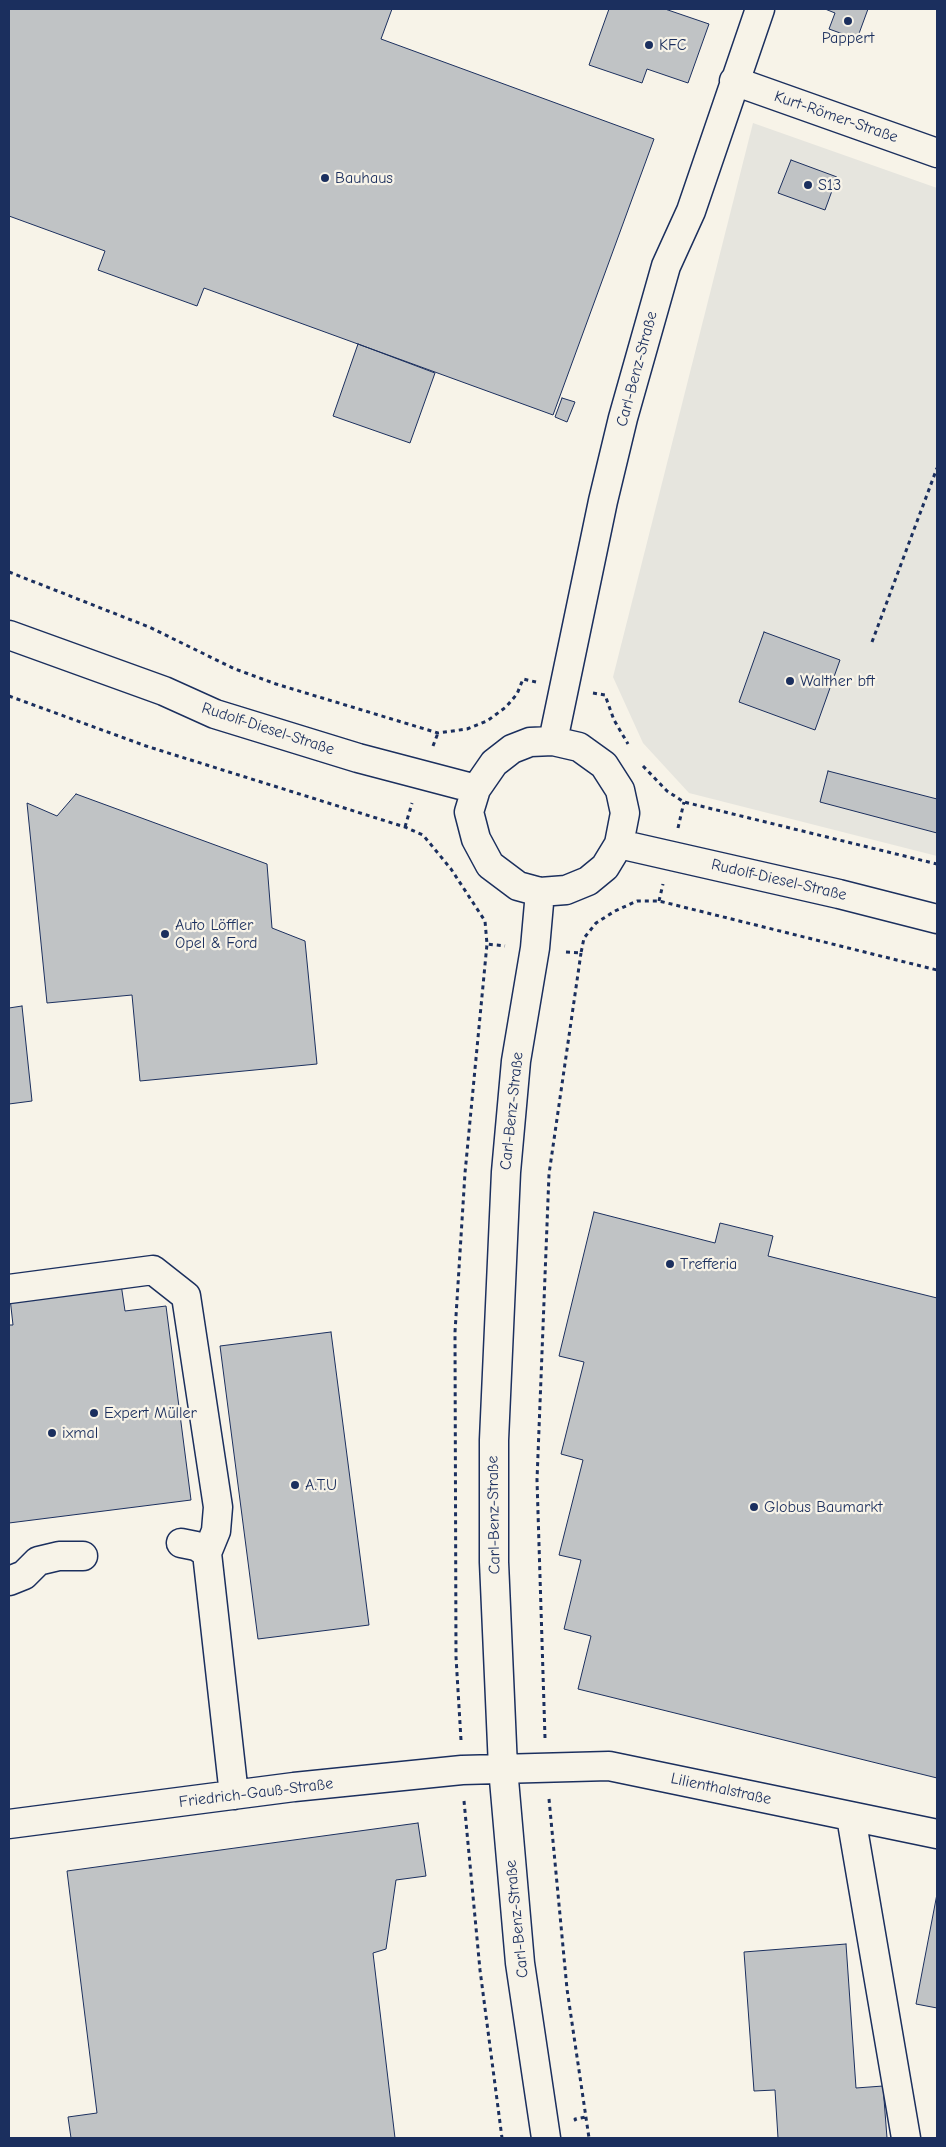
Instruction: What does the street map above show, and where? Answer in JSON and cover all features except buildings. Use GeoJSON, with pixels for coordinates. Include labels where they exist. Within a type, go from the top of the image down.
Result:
{"type":"FeatureCollection","features":[{"type":"Feature","properties":{"kind":"street","name":"Carl-Benz-Straße"},"geometry":{"type":"LineString","coordinates":[[553,740],[603,501],[623,418],[663,276],[691,211],[760,9]]}},
{"type":"Feature","properties":{"kind":"street","name":"Kurt-Römer-Straße"},"geometry":{"type":"LineString","coordinates":[[734,81],[937,153]]}},
{"type":"Feature","properties":{"kind":"street","name":"Rudolf-Diesel-Straße"},"geometry":{"type":"LineString","coordinates":[[9,635],[164,691],[215,714],[367,760],[476,789]]}},
{"type":"Feature","properties":{"kind":"street"},"geometry":{"type":"LineString","coordinates":[[553,740],[579,746],[604,765],[620,790],[625,813],[619,844],[605,867],[588,881],[566,890],[540,892],[518,886],[490,865],[476,840],[469,812],[476,789],[494,763],[512,749],[530,742],[553,740]]}},
{"type":"Feature","properties":{"kind":"street","name":"Rudolf-Diesel-Straße"},"geometry":{"type":"LineString","coordinates":[[619,844],[821,890],[937,919]]}},
{"type":"Feature","properties":{"kind":"street","name":"Carl-Benz-Straße"},"geometry":{"type":"LineString","coordinates":[[540,892],[535,948],[516,1061],[501,1255],[494,1440],[494,1562],[503,1768],[520,1963],[546,2138]]}},
{"type":"Feature","properties":{"kind":"street"},"geometry":{"type":"LineString","coordinates":[[9,1289],[153,1270],[186,1296],[218,1507],[216,1531],[207,1553],[234,1795]]}},
{"type":"Feature","properties":{"kind":"street"},"geometry":{"type":"LineString","coordinates":[[181,1543],[196,1546],[207,1553]]}},
{"type":"Feature","properties":{"kind":"street"},"geometry":{"type":"LineString","coordinates":[[9,1581],[24,1575],[38,1561],[59,1556],[83,1556]]}},
{"type":"Feature","properties":{"kind":"street","name":"Lilienthalstraße"},"geometry":{"type":"LineString","coordinates":[[503,1768],[608,1766],[937,1834]]}},
{"type":"Feature","properties":{"kind":"street","name":"Friedrich-Gauß-Straße"},"geometry":{"type":"LineString","coordinates":[[9,1824],[234,1795],[462,1770],[503,1768]]}},
{"type":"Feature","properties":{"kind":"street"},"geometry":{"type":"LineString","coordinates":[[851,1817],[906,2138]]}},
{"type":"Feature","properties":{"kind":"path"},"geometry":{"type":"LineString","coordinates":[[872,642],[937,468]]}},
{"type":"Feature","properties":{"kind":"path"},"geometry":{"type":"LineString","coordinates":[[9,572],[149,627],[235,670],[438,733],[467,729],[487,721],[506,707],[517,694],[523,679],[605,695],[614,720],[633,751]]}},
{"type":"Feature","properties":{"kind":"path"},"geometry":{"type":"LineString","coordinates":[[9,696],[146,746],[405,827],[423,835],[451,869],[485,921],[487,944],[581,953]]}},
{"type":"Feature","properties":{"kind":"path"},"geometry":{"type":"LineString","coordinates":[[639,759],[667,791],[684,802],[937,864]]}},
{"type":"Feature","properties":{"kind":"path"},"geometry":{"type":"LineString","coordinates":[[589,2138],[566,1990],[552,1854],[546,1767],[537,1480],[549,1174],[584,938],[596,923],[615,911],[637,901],[658,901],[937,970]]}},
{"type":"Feature","properties":{"kind":"path"},"geometry":{"type":"LineString","coordinates":[[577,2127],[575,2120],[586,2116]]}},
{"type":"Feature","properties":{"kind":"shaded area"},"geometry":{"type":"Polygon","coordinates":[[[753,123],[937,188],[937,856],[689,793],[643,743],[613,677],[753,123]]]}},
{"type":"Feature","properties":{"kind":"place","name":"Pappert"},"geometry":{"type":"Point","coordinates":[848,21]}},
{"type":"Feature","properties":{"kind":"place","name":"KFC"},"geometry":{"type":"Point","coordinates":[649,45]}},
{"type":"Feature","properties":{"kind":"place","name":"Bauhaus"},"geometry":{"type":"Point","coordinates":[325,178]}},
{"type":"Feature","properties":{"kind":"place","name":"S13"},"geometry":{"type":"Point","coordinates":[808,185]}},
{"type":"Feature","properties":{"kind":"place","name":"Walther bft"},"geometry":{"type":"Point","coordinates":[790,681]}},
{"type":"Feature","properties":{"kind":"place","name":"Auto Löffler Opel & Ford"},"geometry":{"type":"Point","coordinates":[165,934]}},
{"type":"Feature","properties":{"kind":"place","name":"Trefferia"},"geometry":{"type":"Point","coordinates":[670,1264]}},
{"type":"Feature","properties":{"kind":"place","name":"Expert Müller"},"geometry":{"type":"Point","coordinates":[94,1413]}},
{"type":"Feature","properties":{"kind":"place","name":"ixmal"},"geometry":{"type":"Point","coordinates":[52,1433]}},
{"type":"Feature","properties":{"kind":"place","name":"A.T.U"},"geometry":{"type":"Point","coordinates":[295,1485]}},
{"type":"Feature","properties":{"kind":"place","name":"Globus Baumarkt"},"geometry":{"type":"Point","coordinates":[754,1507]}}]}
